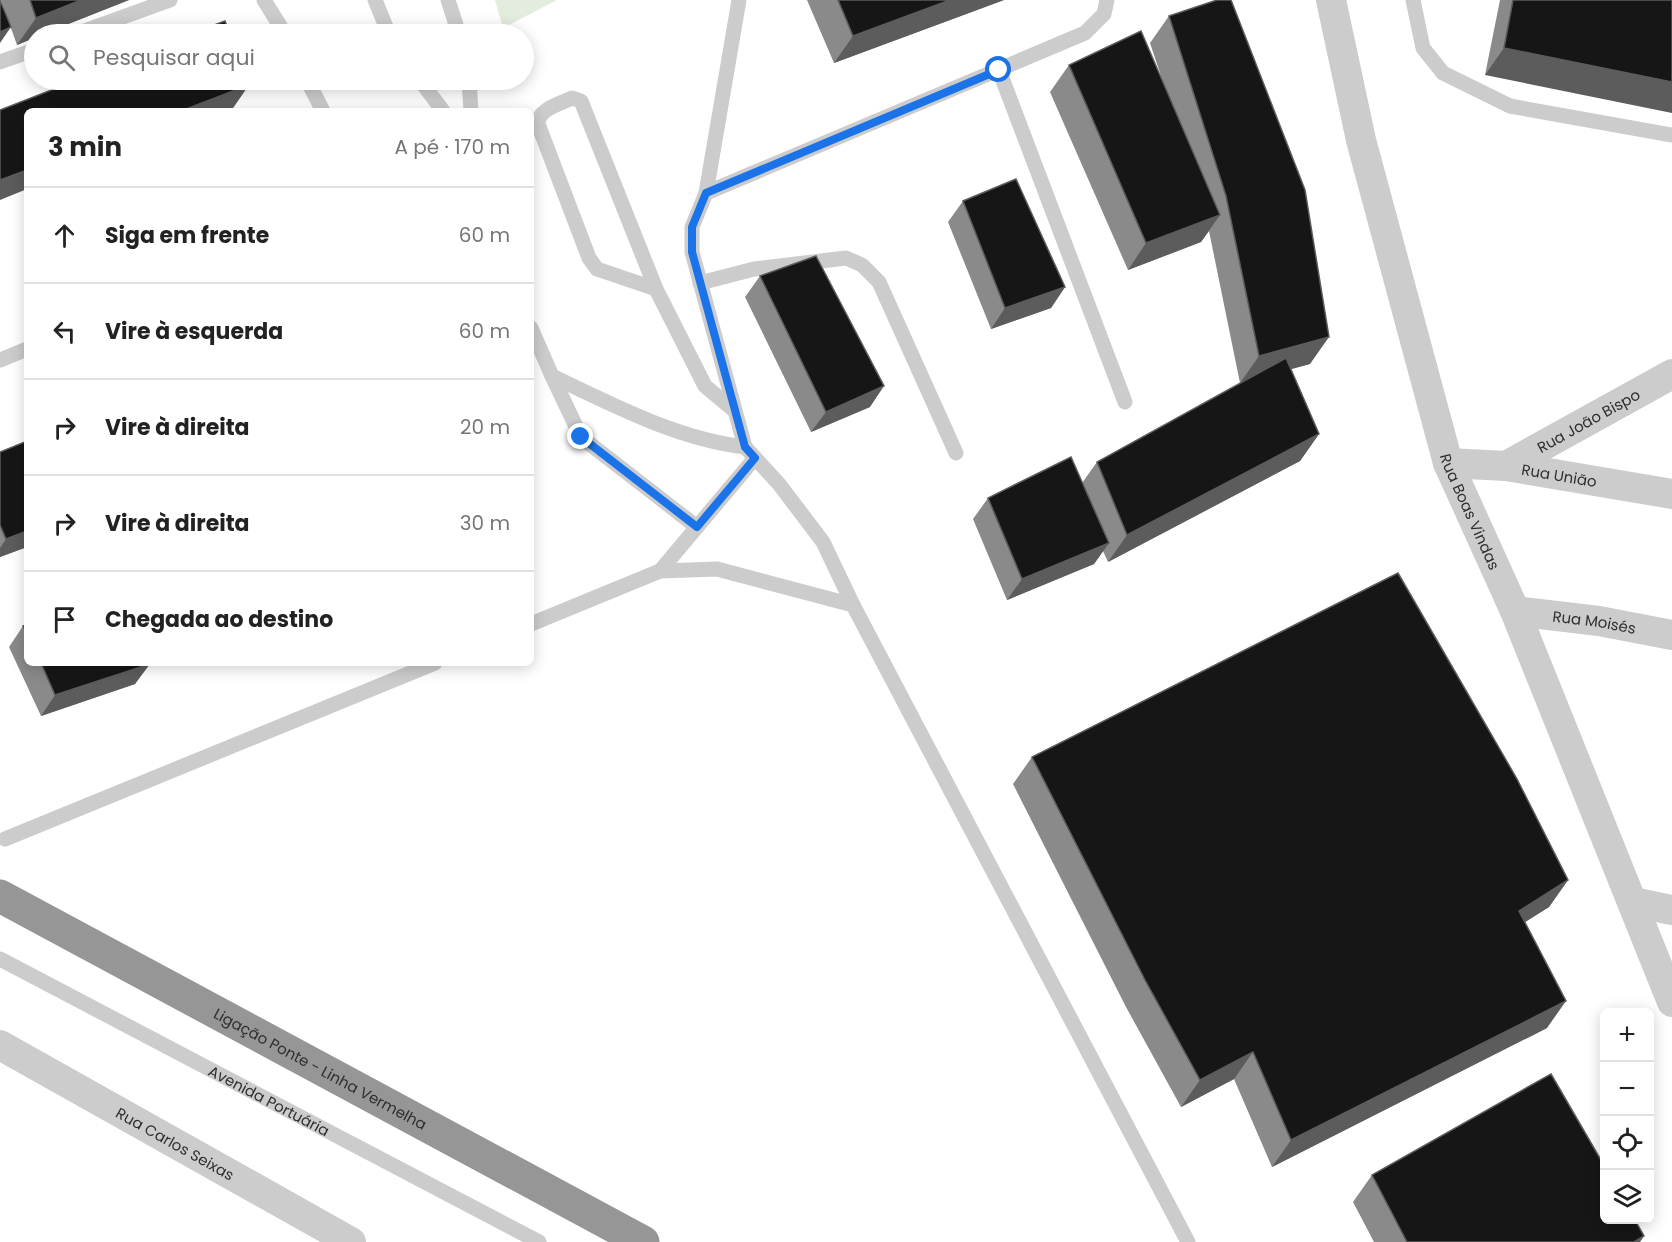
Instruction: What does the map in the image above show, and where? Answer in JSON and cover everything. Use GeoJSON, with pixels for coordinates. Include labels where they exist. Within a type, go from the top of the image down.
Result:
{"type":"FeatureCollection","features":[{"type":"Feature","properties":{"kind":"highway","name":"Ligação Ponte - Linha Vermelha"},"geometry":{"type":"LineString","coordinates":[[0,896],[643,1242]]}},
{"type":"Feature","properties":{"kind":"street","name":"Rua Boas Vindas"},"geometry":{"type":"LineString","coordinates":[[1331,0],[1360,140],[1448,463],[1515,611],[1672,1002]]}},
{"type":"Feature","properties":{"kind":"street","name":"Rua João Bispo"},"geometry":{"type":"LineString","coordinates":[[1506,466],[1672,374]]}},
{"type":"Feature","properties":{"kind":"street","name":"Rua União"},"geometry":{"type":"LineString","coordinates":[[1448,463],[1506,466],[1672,494]]}},
{"type":"Feature","properties":{"kind":"street","name":"Rua Moisés"},"geometry":{"type":"LineString","coordinates":[[1515,611],[1599,621],[1672,635]]}},
{"type":"Feature","properties":{"kind":"street"},"geometry":{"type":"LineString","coordinates":[[1633,902],[1672,910]]}},
{"type":"Feature","properties":{"kind":"street","name":"Rua Carlos Seixas"},"geometry":{"type":"LineString","coordinates":[[0,1045],[310,1233],[351,1242]]}},
{"type":"Feature","properties":{"kind":"lane"},"geometry":{"type":"LineString","coordinates":[[104,24],[170,0]]}},
{"type":"Feature","properties":{"kind":"lane"},"geometry":{"type":"LineString","coordinates":[[264,0],[279,24]]}},
{"type":"Feature","properties":{"kind":"lane"},"geometry":{"type":"LineString","coordinates":[[375,0],[385,24]]}},
{"type":"Feature","properties":{"kind":"lane"},"geometry":{"type":"LineString","coordinates":[[448,0],[456,24]]}},
{"type":"Feature","properties":{"kind":"lane"},"geometry":{"type":"LineString","coordinates":[[739,0],[706,193],[692,227],[692,252],[735,411],[750,453],[779,484],[823,542],[853,605],[1188,1242]]}},
{"type":"Feature","properties":{"kind":"lane"},"geometry":{"type":"LineString","coordinates":[[706,193],[1085,33],[1104,14],[1107,0]]}},
{"type":"Feature","properties":{"kind":"lane"},"geometry":{"type":"LineString","coordinates":[[1413,0],[1423,48],[1443,73],[1510,106],[1672,135]]}},
{"type":"Feature","properties":{"kind":"lane"},"geometry":{"type":"LineString","coordinates":[[0,62],[24,54]]}},
{"type":"Feature","properties":{"kind":"lane"},"geometry":{"type":"LineString","coordinates":[[999,70],[1125,402]]}},
{"type":"Feature","properties":{"kind":"lane"},"geometry":{"type":"LineString","coordinates":[[312,90],[321,108]]}},
{"type":"Feature","properties":{"kind":"lane"},"geometry":{"type":"LineString","coordinates":[[427,90],[441,108]]}},
{"type":"Feature","properties":{"kind":"lane"},"geometry":{"type":"LineString","coordinates":[[470,90],[471,108]]}},
{"type":"Feature","properties":{"kind":"lane"},"geometry":{"type":"LineString","coordinates":[[656,289],[597,269],[589,258],[538,124],[542,112],[572,98],[581,101],[656,289],[705,386],[735,411]]}},
{"type":"Feature","properties":{"kind":"lane"},"geometry":{"type":"LineString","coordinates":[[700,283],[754,269],[846,258],[862,265],[879,282],[956,453]]}},
{"type":"Feature","properties":{"kind":"lane"},"geometry":{"type":"LineString","coordinates":[[534,335],[581,437],[697,527]]}},
{"type":"Feature","properties":{"kind":"lane"},"geometry":{"type":"LineString","coordinates":[[0,360],[24,350]]}},
{"type":"Feature","properties":{"kind":"lane"},"geometry":{"type":"LineString","coordinates":[[552,376],[627,413],[750,453]]}},
{"type":"Feature","properties":{"kind":"lane"},"geometry":{"type":"LineString","coordinates":[[660,571],[697,527],[750,453]]}},
{"type":"Feature","properties":{"kind":"lane"},"geometry":{"type":"LineString","coordinates":[[534,623],[660,571],[717,569],[853,605]]}},
{"type":"Feature","properties":{"kind":"lane"},"geometry":{"type":"LineString","coordinates":[[5,839],[428,666]]}},
{"type":"Feature","properties":{"kind":"lane","name":"Avenida Portuária"},"geometry":{"type":"LineString","coordinates":[[0,959],[539,1242]]}},
{"type":"Feature","properties":{"kind":"green space"},"geometry":{"type":"Polygon","coordinates":[[[495,0],[557,0],[511,24],[502,24],[495,0]]]}},
{"type":"Feature","properties":{"kind":"building"},"geometry":{"type":"Polygon","coordinates":[[[0,0],[11,27],[0,32],[0,0]]]}},
{"type":"Feature","properties":{"kind":"building"},"geometry":{"type":"Polygon","coordinates":[[[30,0],[81,0],[36,18],[30,0]]]}},
{"type":"Feature","properties":{"kind":"building"},"geometry":{"type":"Polygon","coordinates":[[[838,0],[950,0],[853,36],[838,0]]]}},
{"type":"Feature","properties":{"kind":"building"},"geometry":{"type":"Polygon","coordinates":[[[1217,0],[1231,0],[1305,190],[1329,337],[1259,356],[1226,196],[1169,16],[1217,0]]]}},
{"type":"Feature","properties":{"kind":"building"},"geometry":{"type":"Polygon","coordinates":[[[1513,0],[1672,0],[1672,82],[1504,48],[1513,0]]]}},
{"type":"Feature","properties":{"kind":"building"},"geometry":{"type":"Polygon","coordinates":[[[1141,31],[1220,215],[1146,243],[1069,65],[1141,31]]]}},
{"type":"Feature","properties":{"kind":"building"},"geometry":{"type":"Polygon","coordinates":[[[51,90],[236,90],[189,108],[24,108],[24,171],[0,180],[0,110],[51,90]]]}},
{"type":"Feature","properties":{"kind":"building"},"geometry":{"type":"Polygon","coordinates":[[[1016,179],[1065,287],[1005,308],[963,201],[1016,179]]]}},
{"type":"Feature","properties":{"kind":"building"},"geometry":{"type":"Polygon","coordinates":[[[816,256],[884,386],[826,412],[760,276],[816,256]]]}},
{"type":"Feature","properties":{"kind":"building"},"geometry":{"type":"Polygon","coordinates":[[[1286,358],[1319,434],[1127,535],[1097,462],[1286,358]]]}},
{"type":"Feature","properties":{"kind":"building"},"geometry":{"type":"Polygon","coordinates":[[[24,442],[24,532],[6,539],[0,525],[0,452],[24,442]]]}},
{"type":"Feature","properties":{"kind":"building"},"geometry":{"type":"Polygon","coordinates":[[[1071,457],[1109,543],[1022,579],[988,498],[1071,457]]]}},
{"type":"Feature","properties":{"kind":"building"},"geometry":{"type":"Polygon","coordinates":[[[1398,573],[1517,779],[1568,880],[1519,911],[1566,1001],[1291,1140],[1253,1052],[1200,1080],[1145,980],[1032,757],[1398,573]]]}},
{"type":"Feature","properties":{"kind":"building"},"geometry":{"type":"Polygon","coordinates":[[[42,666],[144,666],[55,695],[42,666]]]}},
{"type":"Feature","properties":{"kind":"building"},"geometry":{"type":"Polygon","coordinates":[[[1551,1074],[1600,1158],[1600,1224],[1637,1224],[1644,1236],[1634,1242],[1407,1242],[1372,1175],[1551,1074]]]}},
{"type":"Feature","properties":{"kind":"route"},"geometry":{"type":"LineString","coordinates":[[581,437],[697,527],[755,458],[745,447],[692,252],[692,227],[706,193],[999,70]]}}]}
